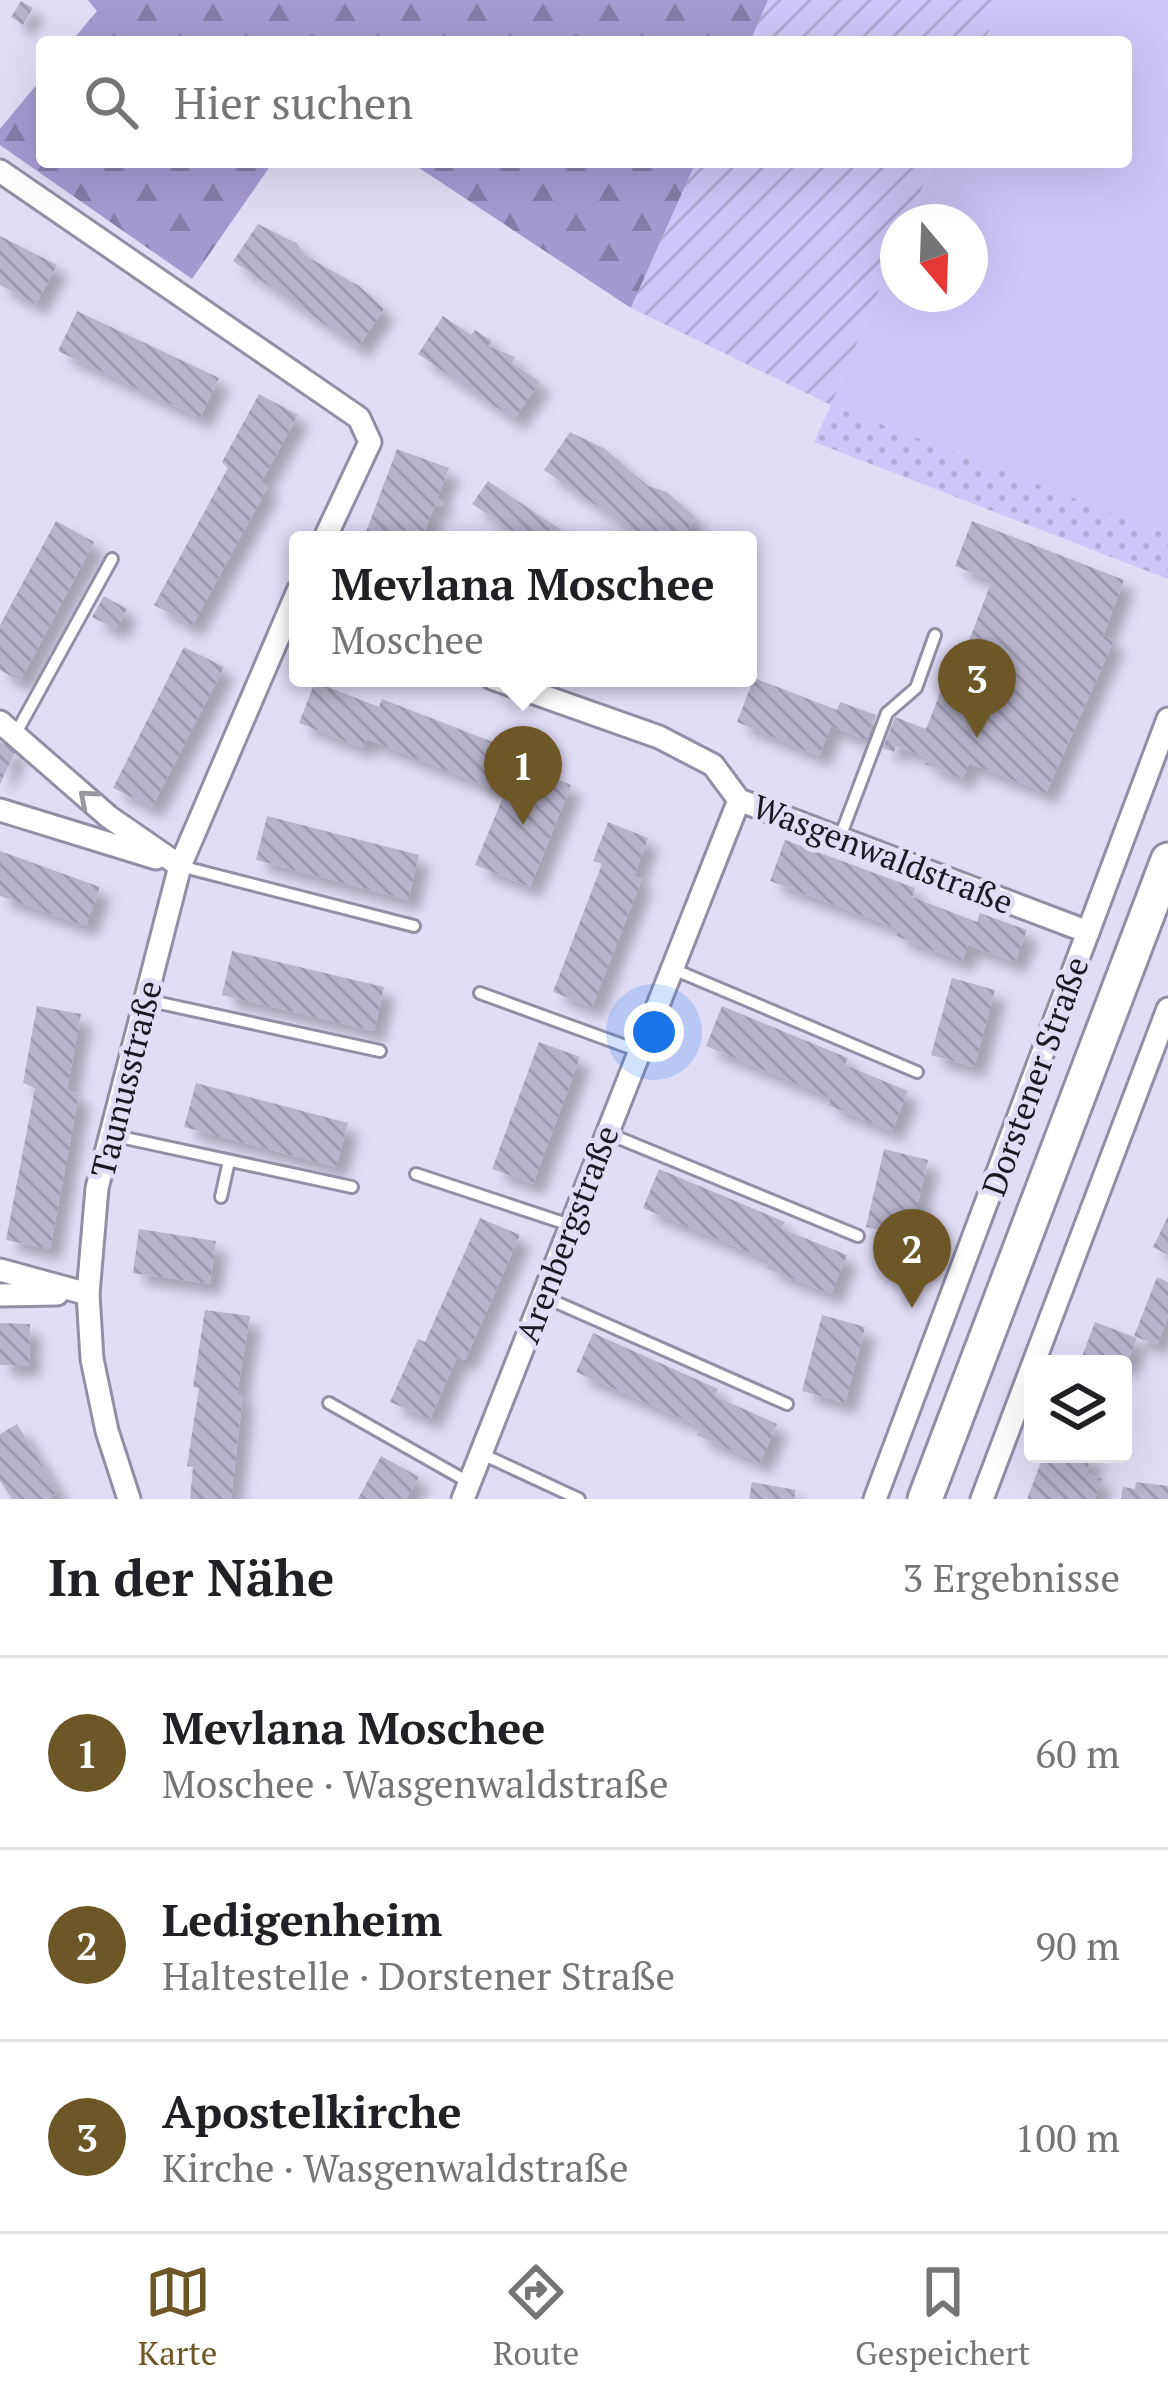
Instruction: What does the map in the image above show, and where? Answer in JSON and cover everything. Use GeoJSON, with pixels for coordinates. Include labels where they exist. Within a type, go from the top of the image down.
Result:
{"type":"FeatureCollection","features":[{"type":"Feature","properties":{"kind":"main road","name":"Dorstener Straße"},"geometry":{"type":"LineString","coordinates":[[925,1499],[1168,860]]}},
{"type":"Feature","properties":{"kind":"street"},"geometry":{"type":"LineString","coordinates":[[0,170],[359,418],[370,442],[328,531]]}},
{"type":"Feature","properties":{"kind":"street","name":"Taunusstraße"},"geometry":{"type":"LineString","coordinates":[[129,1499],[98,1394],[88,1294],[98,1188],[180,866],[289,616]]}},
{"type":"Feature","properties":{"kind":"street","name":"Wasgenwaldstraße"},"geometry":{"type":"LineString","coordinates":[[517,687],[658,737],[713,765],[739,800],[1088,932]]}},
{"type":"Feature","properties":{"kind":"street","name":"Dorstener Straße"},"geometry":{"type":"LineString","coordinates":[[875,1499],[1168,719]]}},
{"type":"Feature","properties":{"kind":"street"},"geometry":{"type":"LineString","coordinates":[[8,728],[109,817],[180,866]]}},
{"type":"Feature","properties":{"kind":"street","name":"Arenbergstraße"},"geometry":{"type":"LineString","coordinates":[[467,1491],[739,800]]}},
{"type":"Feature","properties":{"kind":"street"},"geometry":{"type":"LineString","coordinates":[[0,810],[180,866]]}},
{"type":"Feature","properties":{"kind":"street"},"geometry":{"type":"LineString","coordinates":[[982,1499],[1168,1009]]}},
{"type":"Feature","properties":{"kind":"street"},"geometry":{"type":"LineString","coordinates":[[0,1270],[88,1294]]}},
{"type":"Feature","properties":{"kind":"street"},"geometry":{"type":"LineString","coordinates":[[0,1295],[88,1294]]}},
{"type":"Feature","properties":{"kind":"lane"},"geometry":{"type":"LineString","coordinates":[[8,728],[112,560]]}},
{"type":"Feature","properties":{"kind":"lane"},"geometry":{"type":"LineString","coordinates":[[840,837],[887,713],[916,688],[935,635]]}},
{"type":"Feature","properties":{"kind":"lane"},"geometry":{"type":"LineString","coordinates":[[180,866],[415,926]]}},
{"type":"Feature","properties":{"kind":"lane"},"geometry":{"type":"LineString","coordinates":[[673,969],[917,1072]]}},
{"type":"Feature","properties":{"kind":"lane"},"geometry":{"type":"LineString","coordinates":[[480,993],[639,1051]]}},
{"type":"Feature","properties":{"kind":"lane"},"geometry":{"type":"LineString","coordinates":[[146,1000],[380,1052]]}},
{"type":"Feature","properties":{"kind":"lane"},"geometry":{"type":"LineString","coordinates":[[606,1132],[858,1236]]}},
{"type":"Feature","properties":{"kind":"lane"},"geometry":{"type":"LineString","coordinates":[[111,1136],[352,1187]]}},
{"type":"Feature","properties":{"kind":"lane"},"geometry":{"type":"LineString","coordinates":[[221,1197],[229,1161]]}},
{"type":"Feature","properties":{"kind":"lane"},"geometry":{"type":"LineString","coordinates":[[416,1174],[570,1226]]}},
{"type":"Feature","properties":{"kind":"lane"},"geometry":{"type":"LineString","coordinates":[[542,1297],[787,1404]]}},
{"type":"Feature","properties":{"kind":"lane"},"geometry":{"type":"LineString","coordinates":[[328,1403],[467,1491]]}},
{"type":"Feature","properties":{"kind":"lane"},"geometry":{"type":"LineString","coordinates":[[482,1454],[579,1499]]}},
{"type":"Feature","properties":{"kind":"shaded area"},"geometry":{"type":"Polygon","coordinates":[[[768,0],[1002,0],[987,36],[753,36],[768,0]]]}},
{"type":"Feature","properties":{"kind":"shaded area"},"geometry":{"type":"Polygon","coordinates":[[[1002,0],[1168,0],[1168,534],[831,405],[880,288],[880,312],[988,312],[988,204],[916,204],[930,168],[1132,168],[1132,36],[987,36],[1002,0]]]}},
{"type":"Feature","properties":{"kind":"shaded area"},"geometry":{"type":"Polygon","coordinates":[[[693,168],[930,168],[916,204],[880,204],[880,288],[831,405],[631,308],[693,168]]]}},
{"type":"Feature","properties":{"kind":"shaded area"},"geometry":{"type":"Polygon","coordinates":[[[831,405],[1168,534],[1168,579],[814,442],[831,405]]]}},
{"type":"Feature","properties":{"kind":"green space"},"geometry":{"type":"Polygon","coordinates":[[[88,0],[768,0],[753,36],[76,36],[97,11],[88,0]]]}},
{"type":"Feature","properties":{"kind":"green space"},"geometry":{"type":"Polygon","coordinates":[[[36,85],[36,168],[269,168],[192,279],[0,145],[0,129],[36,85]]]}},
{"type":"Feature","properties":{"kind":"green space"},"geometry":{"type":"Polygon","coordinates":[[[419,168],[693,168],[631,308],[419,168]]]}},
{"type":"Feature","properties":{"kind":"building"},"geometry":{"type":"Polygon","coordinates":[[[21,1],[33,8],[23,25],[11,17],[21,1]]]}},
{"type":"Feature","properties":{"kind":"building"},"geometry":{"type":"Polygon","coordinates":[[[258,224],[296,243],[306,256],[359,286],[384,309],[358,347],[233,261],[258,224]]]}},
{"type":"Feature","properties":{"kind":"building"},"geometry":{"type":"Polygon","coordinates":[[[0,236],[57,265],[36,304],[0,285],[0,236]]]}},
{"type":"Feature","properties":{"kind":"building"},"geometry":{"type":"Polygon","coordinates":[[[77,311],[219,378],[200,418],[58,351],[77,311]]]}},
{"type":"Feature","properties":{"kind":"building"},"geometry":{"type":"Polygon","coordinates":[[[443,316],[471,335],[475,330],[492,341],[488,346],[515,357],[512,363],[540,382],[514,419],[418,354],[443,316]]]}},
{"type":"Feature","properties":{"kind":"building"},"geometry":{"type":"Polygon","coordinates":[[[259,394],[298,415],[261,482],[268,487],[192,626],[154,605],[228,468],[222,462],[259,394]]]}},
{"type":"Feature","properties":{"kind":"building"},"geometry":{"type":"Polygon","coordinates":[[[570,432],[605,449],[696,518],[687,531],[635,531],[544,470],[570,432]]]}},
{"type":"Feature","properties":{"kind":"building"},"geometry":{"type":"Polygon","coordinates":[[[397,449],[449,468],[437,499],[444,502],[442,507],[435,505],[425,531],[366,531],[397,449]]]}},
{"type":"Feature","properties":{"kind":"building"},"geometry":{"type":"Polygon","coordinates":[[[488,481],[563,531],[512,531],[472,504],[488,481]]]}},
{"type":"Feature","properties":{"kind":"building"},"geometry":{"type":"Polygon","coordinates":[[[56,521],[94,542],[20,681],[0,670],[0,625],[56,521]]]}},
{"type":"Feature","properties":{"kind":"building"},"geometry":{"type":"Polygon","coordinates":[[[972,521],[1124,580],[1103,636],[1114,640],[1046,793],[969,763],[963,779],[925,764],[928,758],[896,746],[894,752],[883,748],[895,717],[926,729],[945,680],[953,683],[992,580],[955,566],[972,521]]]}},
{"type":"Feature","properties":{"kind":"building"},"geometry":{"type":"Polygon","coordinates":[[[104,596],[127,609],[116,629],[92,617],[104,596]]]}},
{"type":"Feature","properties":{"kind":"building"},"geometry":{"type":"Polygon","coordinates":[[[184,647],[224,667],[152,807],[113,788],[184,647]]]}},
{"type":"Feature","properties":{"kind":"building"},"geometry":{"type":"Polygon","coordinates":[[[757,679],[837,710],[840,702],[876,715],[866,740],[831,726],[819,756],[737,722],[757,679]]]}},
{"type":"Feature","properties":{"kind":"building"},"geometry":{"type":"Polygon","coordinates":[[[313,687],[328,687],[379,707],[382,699],[508,748],[492,788],[367,739],[363,748],[299,723],[313,687]]]}},
{"type":"Feature","properties":{"kind":"building"},"geometry":{"type":"Polygon","coordinates":[[[0,742],[16,750],[0,784],[0,742]]]}},
{"type":"Feature","properties":{"kind":"building"},"geometry":{"type":"Polygon","coordinates":[[[517,763],[571,785],[530,887],[475,865],[517,763]]]}},
{"type":"Feature","properties":{"kind":"building"},"geometry":{"type":"Polygon","coordinates":[[[267,816],[419,855],[408,900],[256,860],[267,816]]]}},
{"type":"Feature","properties":{"kind":"building"},"geometry":{"type":"Polygon","coordinates":[[[608,822],[648,838],[634,876],[642,879],[592,1007],[553,992],[602,864],[593,861],[608,822]]]}},
{"type":"Feature","properties":{"kind":"building"},"geometry":{"type":"Polygon","coordinates":[[[785,840],[915,888],[912,897],[977,922],[980,913],[1027,930],[1015,962],[968,945],[962,961],[896,936],[899,929],[770,881],[785,840]]]}},
{"type":"Feature","properties":{"kind":"building"},"geometry":{"type":"Polygon","coordinates":[[[0,851],[100,887],[86,926],[0,896],[0,851]]]}},
{"type":"Feature","properties":{"kind":"building"},"geometry":{"type":"Polygon","coordinates":[[[232,951],[384,987],[374,1031],[222,995],[232,951]]]}},
{"type":"Feature","properties":{"kind":"building"},"geometry":{"type":"Polygon","coordinates":[[[952,978],[995,990],[974,1067],[931,1055],[952,978]]]}},
{"type":"Feature","properties":{"kind":"building"},"geometry":{"type":"Polygon","coordinates":[[[37,1006],[81,1014],[67,1090],[79,1094],[50,1249],[6,1240],[35,1088],[23,1083],[37,1006]]]}},
{"type":"Feature","properties":{"kind":"building"},"geometry":{"type":"Polygon","coordinates":[[[722,1006],[848,1058],[845,1065],[908,1091],[892,1131],[828,1105],[831,1098],[706,1046],[722,1006]]]}},
{"type":"Feature","properties":{"kind":"building"},"geometry":{"type":"Polygon","coordinates":[[[539,1042],[580,1057],[533,1184],[492,1169],[539,1042]]]}},
{"type":"Feature","properties":{"kind":"building"},"geometry":{"type":"Polygon","coordinates":[[[196,1083],[348,1123],[336,1167],[184,1127],[196,1083]]]}},
{"type":"Feature","properties":{"kind":"building"},"geometry":{"type":"Polygon","coordinates":[[[884,1149],[928,1160],[910,1237],[866,1227],[884,1149]]]}},
{"type":"Feature","properties":{"kind":"building"},"geometry":{"type":"Polygon","coordinates":[[[659,1169],[785,1222],[782,1229],[847,1255],[831,1294],[766,1268],[770,1261],[643,1208],[659,1169]]]}},
{"type":"Feature","properties":{"kind":"building"},"geometry":{"type":"Polygon","coordinates":[[[1168,1216],[1168,1255],[1153,1247],[1168,1216]]]}},
{"type":"Feature","properties":{"kind":"building"},"geometry":{"type":"Polygon","coordinates":[[[480,1218],[520,1235],[465,1360],[457,1357],[430,1419],[390,1402],[418,1339],[425,1342],[480,1218]]]}},
{"type":"Feature","properties":{"kind":"building"},"geometry":{"type":"Polygon","coordinates":[[[139,1229],[216,1241],[210,1284],[133,1273],[139,1229]]]}},
{"type":"Feature","properties":{"kind":"building"},"geometry":{"type":"Polygon","coordinates":[[[1157,1277],[1168,1282],[1168,1316],[1157,1345],[1134,1336],[1157,1277]]]}},
{"type":"Feature","properties":{"kind":"building"},"geometry":{"type":"Polygon","coordinates":[[[205,1310],[250,1316],[237,1394],[243,1395],[231,1499],[190,1499],[193,1467],[187,1466],[199,1388],[193,1387],[205,1310]]]}},
{"type":"Feature","properties":{"kind":"building"},"geometry":{"type":"Polygon","coordinates":[[[822,1315],[865,1327],[845,1403],[802,1391],[822,1315]]]}},
{"type":"Feature","properties":{"kind":"building"},"geometry":{"type":"Polygon","coordinates":[[[1095,1322],[1137,1338],[1130,1355],[1082,1355],[1095,1322]]]}},
{"type":"Feature","properties":{"kind":"building"},"geometry":{"type":"Polygon","coordinates":[[[0,1323],[30,1324],[29,1366],[0,1365],[0,1323]]]}},
{"type":"Feature","properties":{"kind":"building"},"geometry":{"type":"Polygon","coordinates":[[[593,1333],[718,1389],[715,1396],[777,1424],[760,1463],[697,1435],[701,1427],[576,1372],[593,1333]]]}},
{"type":"Feature","properties":{"kind":"building"},"geometry":{"type":"Polygon","coordinates":[[[17,1424],[58,1491],[49,1499],[12,1499],[0,1481],[0,1434],[17,1424]]]}},
{"type":"Feature","properties":{"kind":"building"},"geometry":{"type":"Polygon","coordinates":[[[381,1456],[419,1477],[406,1499],[358,1499],[381,1456]]]}},
{"type":"Feature","properties":{"kind":"building"},"geometry":{"type":"Polygon","coordinates":[[[1041,1463],[1090,1463],[1086,1473],[1102,1479],[1095,1499],[1027,1499],[1041,1463]]]}},
{"type":"Feature","properties":{"kind":"building"},"geometry":{"type":"Polygon","coordinates":[[[752,1482],[796,1490],[794,1499],[749,1499],[752,1482]]]}},
{"type":"Feature","properties":{"kind":"building"},"geometry":{"type":"Polygon","coordinates":[[[1136,1482],[1168,1486],[1168,1499],[1121,1499],[1123,1487],[1135,1489],[1136,1482]]]}},
{"type":"Feature","properties":{"kind":"place","name":"Apostelkirche"},"geometry":{"type":"Point","coordinates":[977,738]}},
{"type":"Feature","properties":{"kind":"place","name":"Mevlana Moschee"},"geometry":{"type":"Point","coordinates":[523,825]}},
{"type":"Feature","properties":{"kind":"place","name":"Ledigenheim"},"geometry":{"type":"Point","coordinates":[912,1308]}}]}
